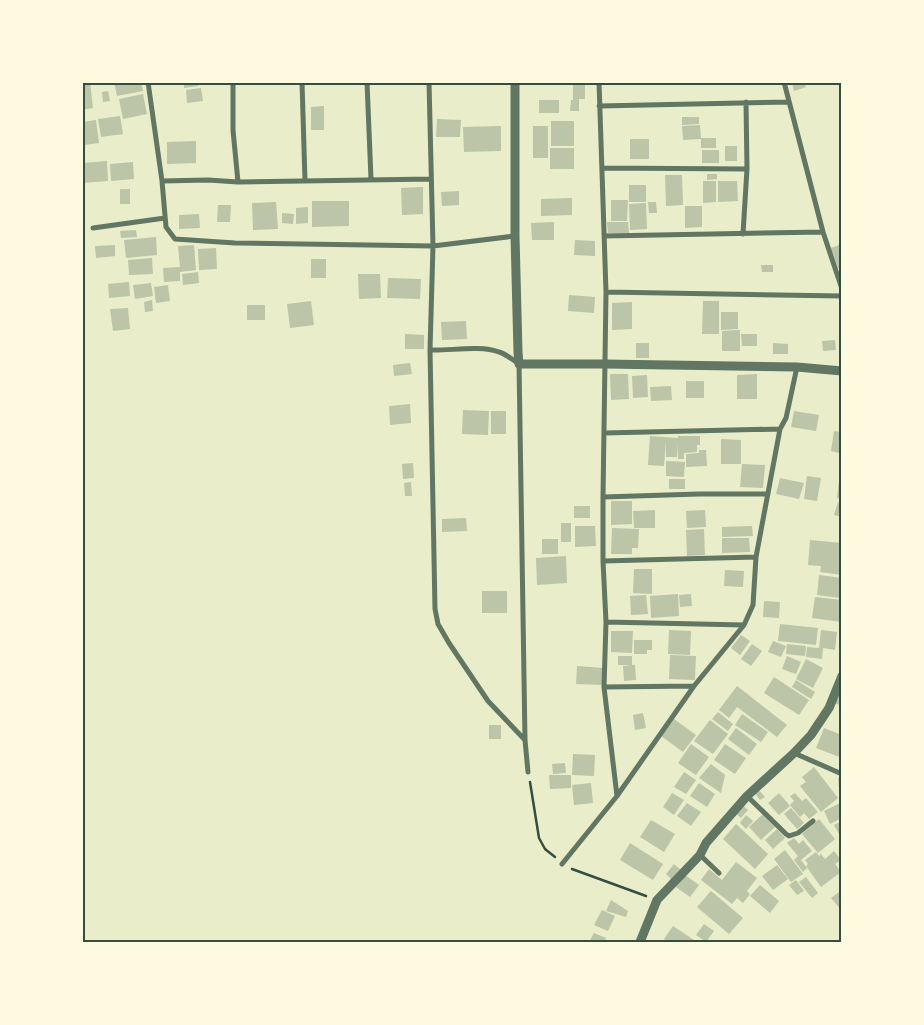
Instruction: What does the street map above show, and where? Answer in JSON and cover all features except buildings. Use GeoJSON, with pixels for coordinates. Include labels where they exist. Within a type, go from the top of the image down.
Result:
{"type":"FeatureCollection","features":[{"type":"Feature","properties":{"kind":"street"},"geometry":{"type":"LineString","coordinates":[[148,82],[162,181],[166,227],[175,239],[235,243],[433,246],[515,236]]}},
{"type":"Feature","properties":{"kind":"street"},"geometry":{"type":"LineString","coordinates":[[233,82],[233,130],[238,182]]}},
{"type":"Feature","properties":{"kind":"street"},"geometry":{"type":"LineString","coordinates":[[302,82],[305,181]]}},
{"type":"Feature","properties":{"kind":"street"},"geometry":{"type":"LineString","coordinates":[[368,82],[371,179]]}},
{"type":"Feature","properties":{"kind":"street"},"geometry":{"type":"LineString","coordinates":[[429,82],[433,246],[430,350],[435,609],[438,624],[449,644],[488,701],[526,740]]}},
{"type":"Feature","properties":{"kind":"street"},"geometry":{"type":"LineString","coordinates":[[515,82],[515,236],[528,772]]}},
{"type":"Feature","properties":{"kind":"street"},"geometry":{"type":"LineString","coordinates":[[599,82],[606,292],[603,497],[603,561],[606,622],[604,687],[617,796]]}},
{"type":"Feature","properties":{"kind":"street"},"geometry":{"type":"LineString","coordinates":[[784,82],[823,232],[842,289]]}},
{"type":"Feature","properties":{"kind":"street"},"geometry":{"type":"LineString","coordinates":[[743,234],[747,169],[746,102]]}},
{"type":"Feature","properties":{"kind":"street"},"geometry":{"type":"LineString","coordinates":[[599,106],[789,102]]}},
{"type":"Feature","properties":{"kind":"street"},"geometry":{"type":"LineString","coordinates":[[602,168],[747,169]]}},
{"type":"Feature","properties":{"kind":"street"},"geometry":{"type":"LineString","coordinates":[[162,181],[208,180],[238,182],[431,179]]}},
{"type":"Feature","properties":{"kind":"street"},"geometry":{"type":"LineString","coordinates":[[93,228],[165,218]]}},
{"type":"Feature","properties":{"kind":"street"},"geometry":{"type":"LineString","coordinates":[[604,236],[823,232]]}},
{"type":"Feature","properties":{"kind":"street"},"geometry":{"type":"LineString","coordinates":[[606,292],[842,296]]}},
{"type":"Feature","properties":{"kind":"street"},"geometry":{"type":"LineString","coordinates":[[430,350],[489,350],[500,352],[519,364],[797,367],[842,372]]}},
{"type":"Feature","properties":{"kind":"street"},"geometry":{"type":"LineString","coordinates":[[562,864],[617,796],[694,686],[744,625],[753,605],[756,557],[780,429],[786,418],[797,367]]}},
{"type":"Feature","properties":{"kind":"street"},"geometry":{"type":"LineString","coordinates":[[604,433],[780,429]]}},
{"type":"Feature","properties":{"kind":"street"},"geometry":{"type":"LineString","coordinates":[[603,497],[768,494]]}},
{"type":"Feature","properties":{"kind":"street"},"geometry":{"type":"LineString","coordinates":[[603,561],[756,557]]}},
{"type":"Feature","properties":{"kind":"street"},"geometry":{"type":"LineString","coordinates":[[606,622],[744,625]]}},
{"type":"Feature","properties":{"kind":"street"},"geometry":{"type":"LineString","coordinates":[[640,942],[657,900],[700,854],[706,843],[747,796],[811,735],[830,708],[842,676]]}},
{"type":"Feature","properties":{"kind":"street"},"geometry":{"type":"LineString","coordinates":[[604,687],[694,686]]}},
{"type":"Feature","properties":{"kind":"street"},"geometry":{"type":"LineString","coordinates":[[794,753],[842,774]]}},
{"type":"Feature","properties":{"kind":"street"},"geometry":{"type":"LineString","coordinates":[[747,796],[789,836],[798,834],[813,821]]}},
{"type":"Feature","properties":{"kind":"street"},"geometry":{"type":"LineString","coordinates":[[700,854],[719,873]]}},
{"type":"Feature","properties":{"kind":"path"},"geometry":{"type":"LineString","coordinates":[[528,772],[539,838],[545,849],[562,864],[576,871],[657,900]]}}]}
